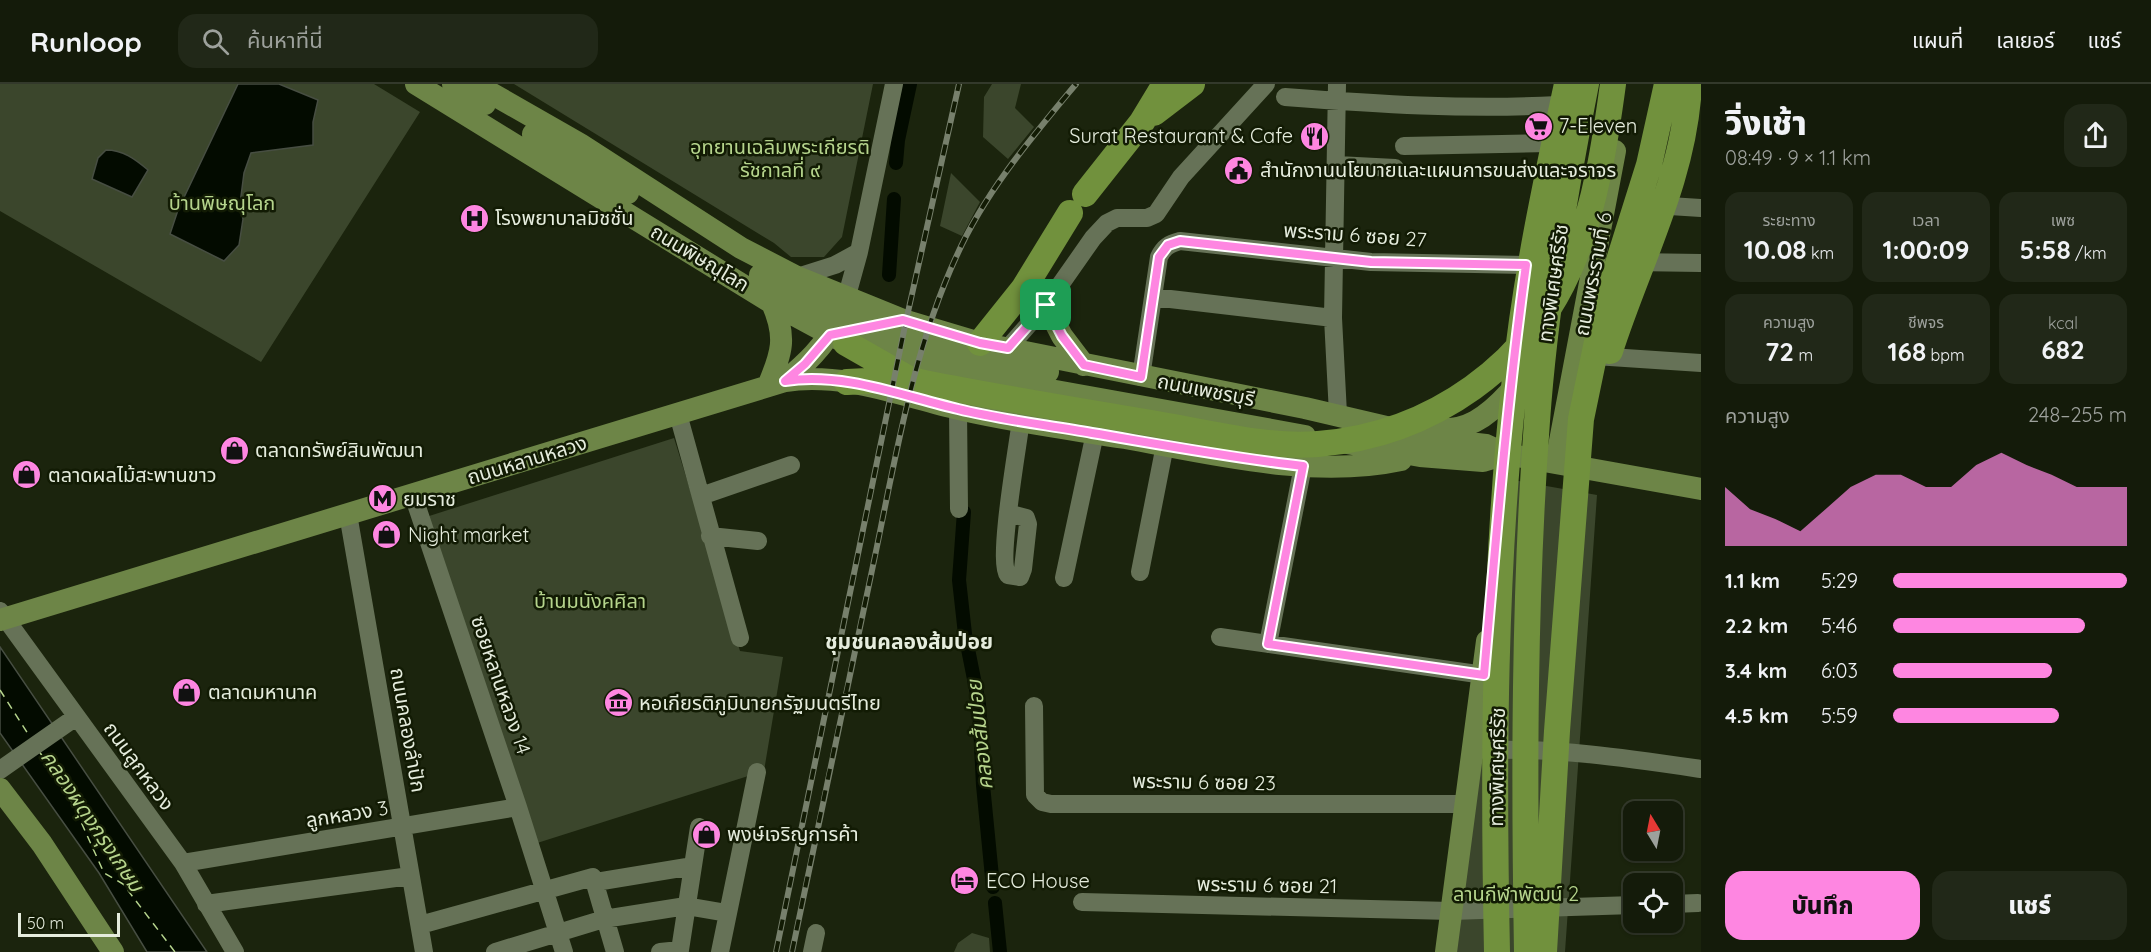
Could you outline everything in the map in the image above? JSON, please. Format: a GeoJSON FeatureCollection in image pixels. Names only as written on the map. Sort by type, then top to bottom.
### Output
{"type":"FeatureCollection","features":[{"type":"Feature","properties":{"kind":"highway"},"geometry":{"type":"LineString","coordinates":[[980,343],[1024,288],[1078,204],[1142,122],[1165,84]]}},
{"type":"Feature","properties":{"kind":"highway"},"geometry":{"type":"LineString","coordinates":[[1142,122],[1192,84]]}},
{"type":"Feature","properties":{"kind":"highway","name":"ทางพิเศษศรีรัช"},"geometry":{"type":"LineString","coordinates":[[1527,952],[1530,549],[1537,420],[1559,230],[1586,84]]}},
{"type":"Feature","properties":{"kind":"highway"},"geometry":{"type":"LineString","coordinates":[[838,339],[904,368],[1225,435],[1286,445],[1317,444],[1385,432],[1444,407],[1500,367],[1526,339],[1549,307],[1574,257],[1602,161],[1613,84]]}},
{"type":"Feature","properties":{"kind":"highway"},"geometry":{"type":"LineString","coordinates":[[1544,952],[1569,467],[1679,157],[1687,120],[1689,84]]}},
{"type":"Feature","properties":{"kind":"highway","name":"ทางพิเศษศรีรัช"},"geometry":{"type":"LineString","coordinates":[[1497,952],[1499,638],[1505,502],[1514,389],[1528,278],[1562,91]]}},
{"type":"Feature","properties":{"kind":"highway"},"geometry":{"type":"LineString","coordinates":[[1569,467],[1577,447],[1592,357],[1620,254],[1646,175],[1664,96]]}},
{"type":"Feature","properties":{"kind":"highway"},"geometry":{"type":"LineString","coordinates":[[847,382],[904,368]]}},
{"type":"Feature","properties":{"kind":"main road","name":"ถนนพิษณุโลก"},"geometry":{"type":"LineString","coordinates":[[416,84],[772,303],[838,339]]}},
{"type":"Feature","properties":{"kind":"main road"},"geometry":{"type":"LineString","coordinates":[[453,84],[475,91],[742,264],[806,300],[871,330],[945,353],[1252,410],[1442,440]]}},
{"type":"Feature","properties":{"kind":"main road","name":"ถนนพระรามที่ 6"},"geometry":{"type":"LineString","coordinates":[[1569,467],[1562,434],[1596,262],[1626,84]]}},
{"type":"Feature","properties":{"kind":"main road","name":"ถนนพิษณุโลก"},"geometry":{"type":"LineString","coordinates":[[475,91],[580,144],[741,248],[846,299],[904,321]]}},
{"type":"Feature","properties":{"kind":"main road"},"geometry":{"type":"LineString","coordinates":[[1446,952],[1484,675],[1506,454],[1509,393],[1526,265],[1549,143],[1562,91]]}},
{"type":"Feature","properties":{"kind":"main road","name":"ถนนหลานหลวง"},"geometry":{"type":"LineString","coordinates":[[2,616],[413,495],[776,384],[838,339],[846,299]]}},
{"type":"Feature","properties":{"kind":"main road"},"geometry":{"type":"LineString","coordinates":[[772,303],[782,332],[776,384]]}},
{"type":"Feature","properties":{"kind":"main road"},"geometry":{"type":"LineString","coordinates":[[1046,305],[1062,336],[1084,365]]}},
{"type":"Feature","properties":{"kind":"main road"},"geometry":{"type":"LineString","coordinates":[[838,339],[904,321]]}},
{"type":"Feature","properties":{"kind":"main road","name":"ถนนเพชรบุรี"},"geometry":{"type":"LineString","coordinates":[[904,321],[980,343],[1305,408],[1442,440],[1486,445],[1506,454],[1701,489]]}},
{"type":"Feature","properties":{"kind":"main road"},"geometry":{"type":"LineString","coordinates":[[974,375],[980,343]]}},
{"type":"Feature","properties":{"kind":"main road","name":"ถนนเพชรบุรี"},"geometry":{"type":"LineString","coordinates":[[904,368],[974,375],[1420,456],[1483,461],[1506,454]]}},
{"type":"Feature","properties":{"kind":"main road","name":"ถนนเพชรบุรี"},"geometry":{"type":"LineString","coordinates":[[776,384],[801,379],[847,382],[910,394],[958,409],[1303,466],[1383,463],[1420,456]]}},
{"type":"Feature","properties":{"kind":"main road"},"geometry":{"type":"LineString","coordinates":[[1305,408],[1443,430],[1471,424],[1488,416],[1509,393]]}},
{"type":"Feature","properties":{"kind":"main road"},"geometry":{"type":"LineString","coordinates":[[0,789],[42,844],[113,952]]}},
{"type":"Feature","properties":{"kind":"street"},"geometry":{"type":"LineString","coordinates":[[846,299],[859,252],[894,84]]}},
{"type":"Feature","properties":{"kind":"street"},"geometry":{"type":"LineString","coordinates":[[1008,348],[1046,305],[1093,238],[1107,223],[1117,218],[1146,218],[1156,214],[1181,177],[1266,84]]}},
{"type":"Feature","properties":{"kind":"street"},"geometry":{"type":"LineString","coordinates":[[1654,205],[1681,84]]}},
{"type":"Feature","properties":{"kind":"street"},"geometry":{"type":"LineString","coordinates":[[1285,97],[1337,93],[1562,91]]}},
{"type":"Feature","properties":{"kind":"street"},"geometry":{"type":"LineString","coordinates":[[1337,93],[1333,318],[1338,414]]}},
{"type":"Feature","properties":{"kind":"street"},"geometry":{"type":"LineString","coordinates":[[1404,146],[1549,143]]}},
{"type":"Feature","properties":{"kind":"street"},"geometry":{"type":"LineString","coordinates":[[1337,165],[1395,168]]}},
{"type":"Feature","properties":{"kind":"street"},"geometry":{"type":"LineString","coordinates":[[1607,199],[1701,208]]}},
{"type":"Feature","properties":{"kind":"street","name":"พระราม 6 ซอย 27"},"geometry":{"type":"LineString","coordinates":[[1153,297],[1159,257],[1168,245],[1180,241],[1371,262],[1526,265]]}},
{"type":"Feature","properties":{"kind":"street"},"geometry":{"type":"LineString","coordinates":[[797,277],[835,265],[859,252]]}},
{"type":"Feature","properties":{"kind":"street"},"geometry":{"type":"LineString","coordinates":[[1596,262],[1701,263]]}},
{"type":"Feature","properties":{"kind":"street"},"geometry":{"type":"LineString","coordinates":[[1141,377],[1153,297],[1333,318]]}},
{"type":"Feature","properties":{"kind":"street"},"geometry":{"type":"LineString","coordinates":[[1578,355],[1701,363]]}},
{"type":"Feature","properties":{"kind":"street"},"geometry":{"type":"LineString","coordinates":[[958,409],[959,509]]}},
{"type":"Feature","properties":{"kind":"street"},"geometry":{"type":"LineString","coordinates":[[678,414],[740,638]]}},
{"type":"Feature","properties":{"kind":"street"},"geometry":{"type":"LineString","coordinates":[[1008,513],[1021,420]]}},
{"type":"Feature","properties":{"kind":"street"},"geometry":{"type":"LineString","coordinates":[[1064,578],[1095,433]]}},
{"type":"Feature","properties":{"kind":"street"},"geometry":{"type":"LineString","coordinates":[[1140,572],[1165,445]]}},
{"type":"Feature","properties":{"kind":"street"},"geometry":{"type":"LineString","coordinates":[[701,496],[790,465]]}},
{"type":"Feature","properties":{"kind":"street"},"geometry":{"type":"LineString","coordinates":[[1268,644],[1303,466]]}},
{"type":"Feature","properties":{"kind":"street","name":"ซอยหลานหลวง 14"},"geometry":{"type":"LineString","coordinates":[[413,495],[518,807],[564,952]]}},
{"type":"Feature","properties":{"kind":"street","name":"ถนนคลองลำปัก"},"geometry":{"type":"LineString","coordinates":[[348,514],[424,952]]}},
{"type":"Feature","properties":{"kind":"street"},"geometry":{"type":"LineString","coordinates":[[710,536],[758,541]]}},
{"type":"Feature","properties":{"kind":"street","name":"ถนนลูกหลวง"},"geometry":{"type":"LineString","coordinates":[[2,616],[70,721],[183,863],[235,952]]}},
{"type":"Feature","properties":{"kind":"street"},"geometry":{"type":"LineString","coordinates":[[1220,638],[1484,675]]}},
{"type":"Feature","properties":{"kind":"street","name":"พระราม 6 ซอย 23"},"geometry":{"type":"LineString","coordinates":[[1034,706],[1035,795],[1042,802],[1051,804],[1466,804]]}},
{"type":"Feature","properties":{"kind":"street"},"geometry":{"type":"LineString","coordinates":[[7,764],[70,721]]}},
{"type":"Feature","properties":{"kind":"street"},"geometry":{"type":"LineString","coordinates":[[1473,750],[1539,748],[1594,753],[1701,769]]}},
{"type":"Feature","properties":{"kind":"street"},"geometry":{"type":"LineString","coordinates":[[720,952],[757,772]]}},
{"type":"Feature","properties":{"kind":"street","name":"ลูกหลวง 3"},"geometry":{"type":"LineString","coordinates":[[183,863],[518,807]]}},
{"type":"Feature","properties":{"kind":"street"},"geometry":{"type":"LineString","coordinates":[[660,952],[680,950],[699,827]]}},
{"type":"Feature","properties":{"kind":"street"},"geometry":{"type":"LineString","coordinates":[[596,882],[693,866]]}},
{"type":"Feature","properties":{"kind":"street"},"geometry":{"type":"LineString","coordinates":[[207,904],[410,876]]}},
{"type":"Feature","properties":{"kind":"street"},"geometry":{"type":"LineString","coordinates":[[420,925],[593,877],[615,952]]}},
{"type":"Feature","properties":{"kind":"street","name":"พระราม 6 ซอย 21"},"geometry":{"type":"LineString","coordinates":[[1082,902],[1451,911],[1623,905]]}},
{"type":"Feature","properties":{"kind":"street"},"geometry":{"type":"LineString","coordinates":[[1683,904],[1698,903]]}},
{"type":"Feature","properties":{"kind":"street"},"geometry":{"type":"LineString","coordinates":[[495,952],[604,919],[686,906],[727,913]]}},
{"type":"Feature","properties":{"kind":"street"},"geometry":{"type":"LineString","coordinates":[[812,952],[816,933]]}},
{"type":"Feature","properties":{"kind":"green space","name":"บ้านพิษณุโลก"},"geometry":{"type":"Polygon","coordinates":[[[0,84],[374,84],[420,112],[261,362],[0,211],[0,84]]]}},
{"type":"Feature","properties":{"kind":"green space","name":"อุทยานเฉลิมพระเกียรติ รัชกาลที่ ๙"},"geometry":{"type":"Polygon","coordinates":[[[514,84],[873,84],[842,237],[824,257],[791,257],[774,243],[514,84]]]}},
{"type":"Feature","properties":{"kind":"green space"},"geometry":{"type":"Polygon","coordinates":[[[992,84],[1021,84],[1015,108],[1034,127],[1008,159],[983,137],[984,97],[992,84]]]}},
{"type":"Feature","properties":{"kind":"green space"},"geometry":{"type":"Polygon","coordinates":[[[951,173],[980,202],[962,236],[940,226],[951,173]]]}},
{"type":"Feature","properties":{"kind":"green space","name":"บ้านมนังคศิลา"},"geometry":{"type":"Polygon","coordinates":[[[674,438],[740,651],[783,657],[764,771],[534,844],[426,517],[674,438]]]}},
{"type":"Feature","properties":{"kind":"green space","name":"ลานกีฬาพัฒน์ 2"},"geometry":{"type":"Polygon","coordinates":[[[1513,480],[1597,495],[1565,952],[1456,952],[1513,480]]]}},
{"type":"Feature","properties":{"kind":"green space"},"geometry":{"type":"Polygon","coordinates":[[[972,933],[989,938],[990,952],[954,952],[958,943],[972,933]]]}},
{"type":"Feature","properties":{"kind":"water"},"geometry":{"type":"Polygon","coordinates":[[[238,84],[279,84],[318,100],[313,122],[313,145],[251,153],[244,173],[240,204],[243,219],[239,245],[224,261],[170,234],[178,210],[238,84]]]}},
{"type":"Feature","properties":{"kind":"water"},"geometry":{"type":"Polygon","coordinates":[[[106,150],[128,156],[148,170],[132,197],[92,179],[98,158],[106,150]]]}},
{"type":"Feature","properties":{"kind":"water","name":"คลองผดุงกรุงเกษม"},"geometry":{"type":"Polygon","coordinates":[[[0,647],[207,952],[147,952],[99,873],[0,733],[0,647]]]}},
{"type":"Feature","properties":{"kind":"waterway"},"geometry":{"type":"LineString","coordinates":[[896,163],[898,140],[910,84]]}},
{"type":"Feature","properties":{"kind":"waterway"},"geometry":{"type":"LineString","coordinates":[[889,275],[894,199]]}},
{"type":"Feature","properties":{"kind":"waterway","name":"คลองส้มป่อย"},"geometry":{"type":"LineString","coordinates":[[964,512],[959,580],[965,634],[979,704],[983,785],[993,887]]}},
{"type":"Feature","properties":{"kind":"waterway","name":"คลองส้มป่อย"},"geometry":{"type":"LineString","coordinates":[[995,903],[1000,952]]}},
{"type":"Feature","properties":{"kind":"ferry route"},"geometry":{"type":"LineString","coordinates":[[0,690],[30,737]]}},
{"type":"Feature","properties":{"kind":"ferry route"},"geometry":{"type":"LineString","coordinates":[[39,751],[73,804],[104,873],[123,884],[175,952]]}},
{"type":"Feature","properties":{"kind":"railway"},"geometry":{"type":"LineString","coordinates":[[776,952],[906,321],[959,84]]}},
{"type":"Feature","properties":{"kind":"railway"},"geometry":{"type":"LineString","coordinates":[[792,952],[907,403],[929,328],[957,255],[981,209],[1010,166],[1076,84]]}},
{"type":"Feature","properties":{"kind":"place","name":"7-Eleven"},"geometry":{"type":"Point","coordinates":[1538,126]}},
{"type":"Feature","properties":{"kind":"place","name":"Surat Restaurant & Cafe"},"geometry":{"type":"Point","coordinates":[1314,136]}},
{"type":"Feature","properties":{"kind":"place","name":"สำนักงานนโยบายและแผนการขนส่งและจราจร"},"geometry":{"type":"Point","coordinates":[1239,170]}},
{"type":"Feature","properties":{"kind":"place","name":"โรงพยาบาลมิชชั่น"},"geometry":{"type":"Point","coordinates":[474,218]}},
{"type":"Feature","properties":{"kind":"place","name":"ตลาดทรัพย์สินพัฒนา"},"geometry":{"type":"Point","coordinates":[234,450]}},
{"type":"Feature","properties":{"kind":"place","name":"ตลาดผลไม้สะพานขาว"},"geometry":{"type":"Point","coordinates":[27,475]}},
{"type":"Feature","properties":{"kind":"place","name":"ยมราช"},"geometry":{"type":"Point","coordinates":[382,499]}},
{"type":"Feature","properties":{"kind":"place","name":"Night market"},"geometry":{"type":"Point","coordinates":[387,535]}},
{"type":"Feature","properties":{"kind":"place","name":"ตลาดมหานาค"},"geometry":{"type":"Point","coordinates":[187,692]}},
{"type":"Feature","properties":{"kind":"place","name":"หอเกียรติภูมินายกรัฐมนตรีไทย"},"geometry":{"type":"Point","coordinates":[618,703]}},
{"type":"Feature","properties":{"kind":"place","name":"พงษ์เจริญการค้า"},"geometry":{"type":"Point","coordinates":[706,834]}},
{"type":"Feature","properties":{"kind":"place","name":"ECO House"},"geometry":{"type":"Point","coordinates":[965,881]}},
{"type":"Feature","properties":{"kind":"district","name":"ชุมชนคลองส้มป่อย"},"geometry":{"type":"Point","coordinates":[909,642]}},
{"type":"Feature","properties":{"kind":"route"},"geometry":{"type":"LineString","coordinates":[[1180,241],[1371,262],[1526,265],[1509,393],[1506,454],[1484,675],[1268,644],[1303,466],[1241,459],[958,409],[910,394],[847,382],[801,379],[785,381],[805,364],[830,335],[903,320],[980,343],[1008,348],[1046,305],[1062,336],[1084,365],[1141,377],[1159,257],[1168,245],[1180,241]]}}]}
